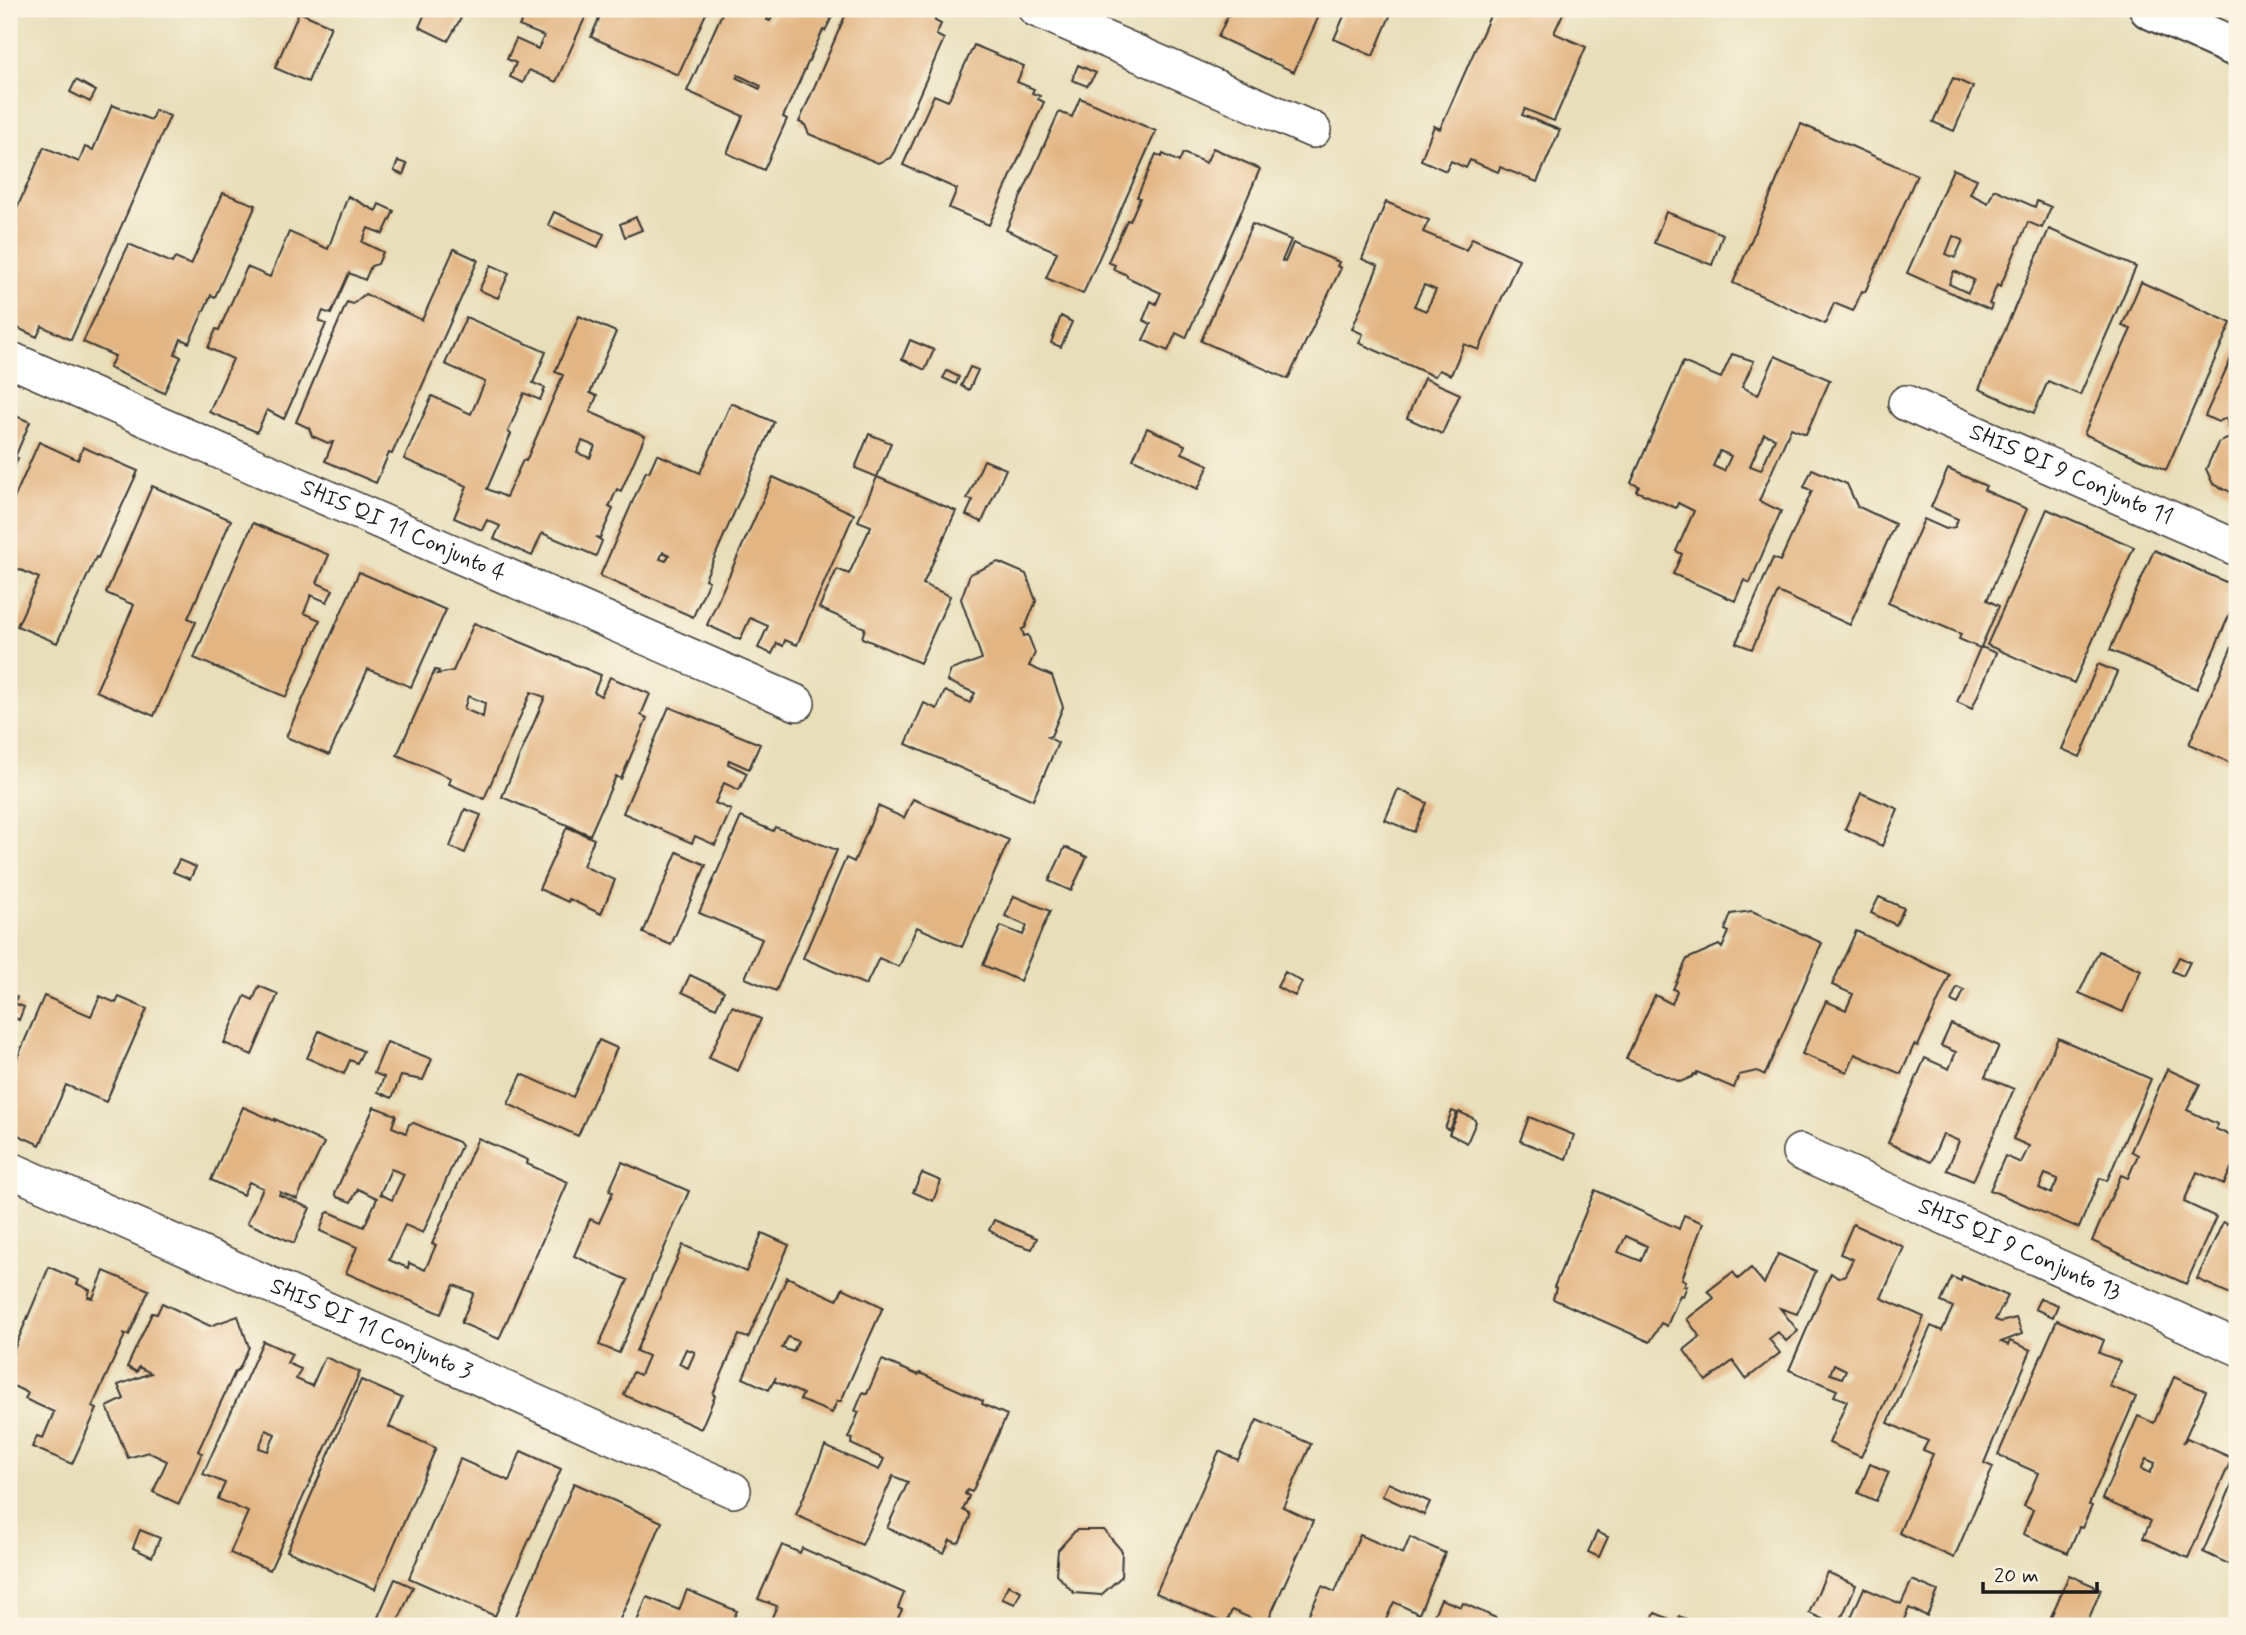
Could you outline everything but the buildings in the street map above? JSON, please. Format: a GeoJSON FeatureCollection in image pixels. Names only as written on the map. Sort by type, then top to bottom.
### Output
{"type":"FeatureCollection","features":[{"type":"Feature","properties":{"kind":"street"},"geometry":{"type":"LineString","coordinates":[[1036,9],[1314,130]]}},
{"type":"Feature","properties":{"kind":"street"},"geometry":{"type":"LineString","coordinates":[[2149,9],[2237,48]]}},
{"type":"Feature","properties":{"kind":"street","name":"SHIS QI 11 Conjunto 4"},"geometry":{"type":"LineString","coordinates":[[9,359],[797,703]]}},
{"type":"Feature","properties":{"kind":"street","name":"SHIS QI 9 Conjunto 11"},"geometry":{"type":"LineString","coordinates":[[1906,403],[2237,548]]}},
{"type":"Feature","properties":{"kind":"street","name":"SHIS QI 9 Conjunto 13"},"geometry":{"type":"LineString","coordinates":[[1800,1152],[2237,1347]]}},
{"type":"Feature","properties":{"kind":"street","name":"SHIS QI 11 Conjunto 3"},"geometry":{"type":"LineString","coordinates":[[9,1170],[733,1490]]}}]}
